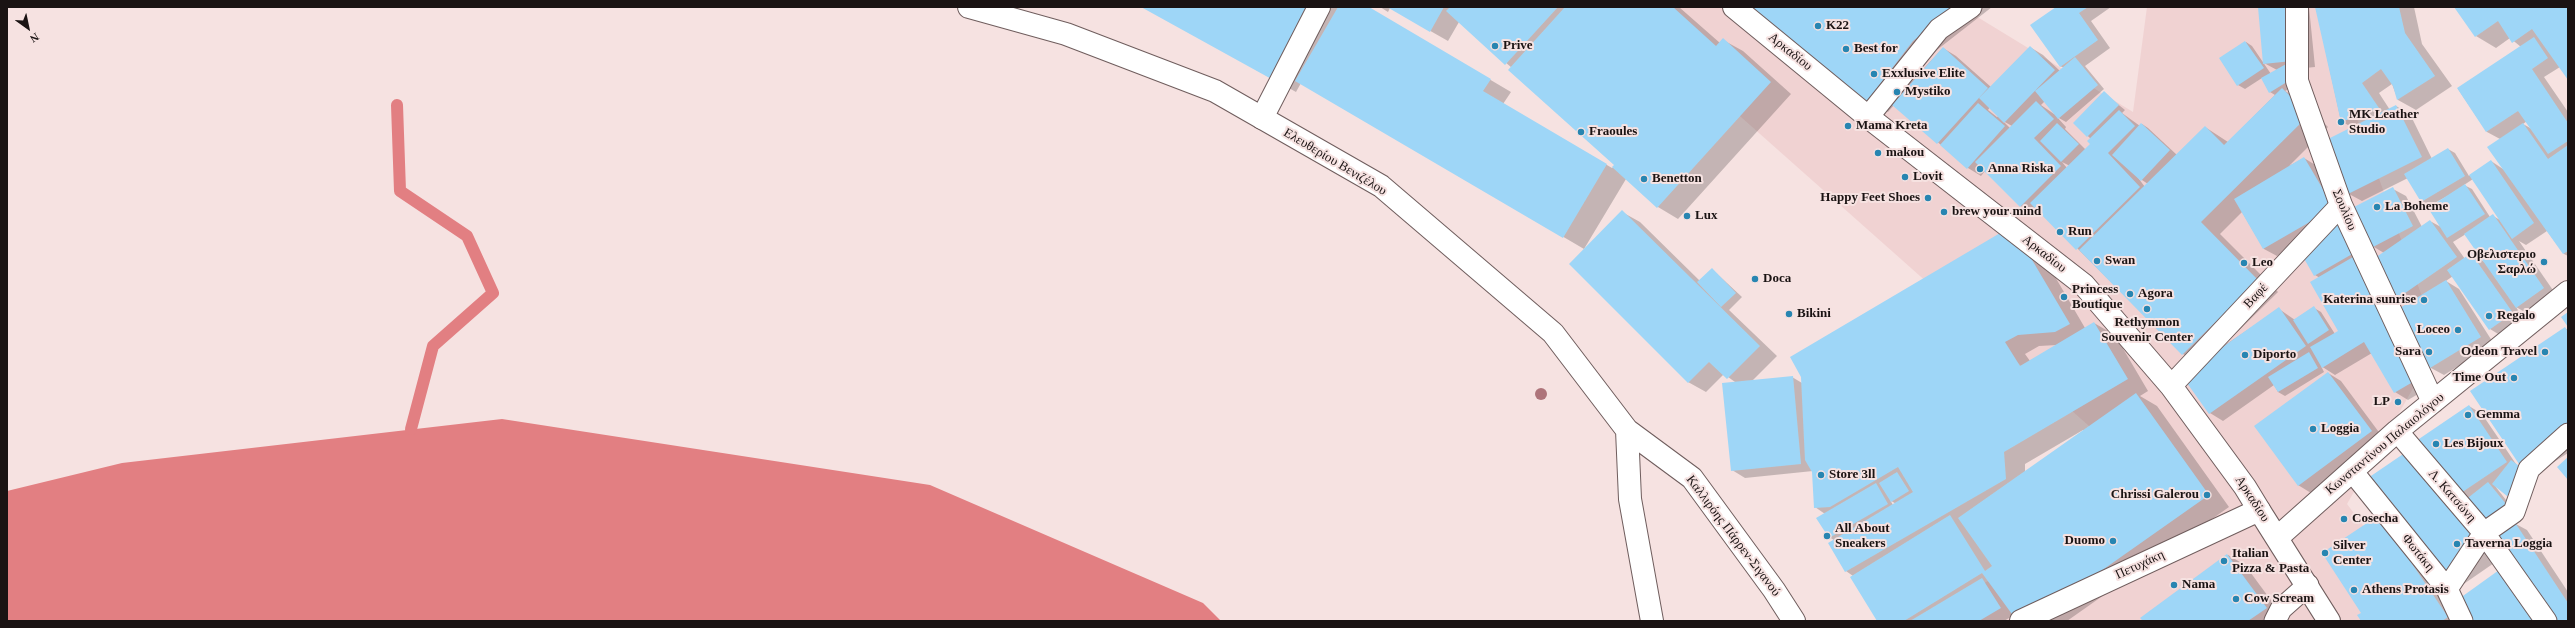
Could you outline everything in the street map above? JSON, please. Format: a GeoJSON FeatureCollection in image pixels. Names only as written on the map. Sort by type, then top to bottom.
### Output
{"type":"FeatureCollection","features":[{"type":"Feature","properties":{"kind":"street","name":"Ελευθερίου Βενιζέλου"},"geometry":{"type":"LineString","coordinates":[[969,7],[1074,37],[1215,91],[1381,186],[1553,333],[1627,430]]}},
{"type":"Feature","properties":{"kind":"street"},"geometry":{"type":"LineString","coordinates":[[1262,118],[1319,7]]}},
{"type":"Feature","properties":{"kind":"street","name":"Σουλίου"},"geometry":{"type":"LineString","coordinates":[[2297,7],[2297,81],[2341,205],[2433,402]]}},
{"type":"Feature","properties":{"kind":"street","name":"Αρκαδίου"},"geometry":{"type":"LineString","coordinates":[[1737,8],[1868,117],[2084,285],[2171,386],[2245,487],[2278,537],[2329,621]]}},
{"type":"Feature","properties":{"kind":"street","name":"Κωνσταντίνου Παλαιολόγου"},"geometry":{"type":"LineString","coordinates":[[2278,537],[2397,431],[2568,292]]}},
{"type":"Feature","properties":{"kind":"street"},"geometry":{"type":"LineString","coordinates":[[1627,430],[1630,499],[1652,621]]}},
{"type":"Feature","properties":{"kind":"street","name":"Καλλιρόης Πάρρεν-Σιγανού"},"geometry":{"type":"LineString","coordinates":[[1627,430],[1692,478],[1794,621]]}},
{"type":"Feature","properties":{"kind":"street","name":"Πετυχάκη"},"geometry":{"type":"LineString","coordinates":[[2021,621],[2259,510]]}},
{"type":"Feature","properties":{"kind":"lane"},"geometry":{"type":"LineString","coordinates":[[1868,117],[1939,29],[1971,7]]}},
{"type":"Feature","properties":{"kind":"lane","name":"Βαφέ"},"geometry":{"type":"LineString","coordinates":[[2171,386],[2341,205]]}},
{"type":"Feature","properties":{"kind":"lane","name":"Λ. Κατσώνη"},"geometry":{"type":"LineString","coordinates":[[2397,431],[2484,533],[2546,621]]}},
{"type":"Feature","properties":{"kind":"lane"},"geometry":{"type":"LineString","coordinates":[[2446,589],[2484,533],[2514,512],[2530,469],[2568,434]]}},
{"type":"Feature","properties":{"kind":"lane","name":"Φωτάκη"},"geometry":{"type":"LineString","coordinates":[[2352,470],[2446,589],[2462,621]]}},
{"type":"Feature","properties":{"kind":"lane"},"geometry":{"type":"LineString","coordinates":[[2275,621],[2281,609],[2308,585]]}},
{"type":"Feature","properties":{"kind":"shaded area"},"geometry":{"type":"Polygon","coordinates":[[[1617,7],[1961,7],[2133,112],[2147,7],[2337,7],[2335,58],[2439,343],[2347,504],[2435,621],[1912,621],[2161,490],[1617,7]]]}},
{"type":"Feature","properties":{"kind":"shaded area"},"geometry":{"type":"Polygon","coordinates":[[[502,419],[930,485],[1203,603],[1221,621],[7,621],[7,491],[122,463],[502,419]]]}},
{"type":"Feature","properties":{"kind":"building"},"geometry":{"type":"Polygon","coordinates":[[[1141,7],[1317,7],[1275,81],[1141,7]]]}},
{"type":"Feature","properties":{"kind":"building"},"geometry":{"type":"Polygon","coordinates":[[[1338,7],[1369,7],[1491,79],[1483,91],[1607,164],[1563,238],[1295,81],[1338,7]]]}},
{"type":"Feature","properties":{"kind":"building"},"geometry":{"type":"Polygon","coordinates":[[[1387,7],[1444,7],[1430,32],[1387,7]]]}},
{"type":"Feature","properties":{"kind":"building"},"geometry":{"type":"Polygon","coordinates":[[[1450,7],[1558,7],[1505,65],[1446,11],[1450,7]]]}},
{"type":"Feature","properties":{"kind":"building"},"geometry":{"type":"Polygon","coordinates":[[[1565,7],[1673,7],[1716,46],[1723,38],[1771,82],[1657,208],[1612,167],[1614,165],[1508,70],[1565,7]]]}},
{"type":"Feature","properties":{"kind":"building"},"geometry":{"type":"Polygon","coordinates":[[[1748,7],[1956,7],[1913,41],[1867,101],[1748,7]]]}},
{"type":"Feature","properties":{"kind":"building"},"geometry":{"type":"Polygon","coordinates":[[[2056,7],[2088,7],[2079,13],[2098,40],[2060,67],[2030,25],[2056,7]]]}},
{"type":"Feature","properties":{"kind":"building"},"geometry":{"type":"Polygon","coordinates":[[[2258,7],[2297,7],[2302,60],[2263,64],[2258,7]]]}},
{"type":"Feature","properties":{"kind":"building"},"geometry":{"type":"Polygon","coordinates":[[[2315,7],[2399,7],[2405,33],[2435,76],[2397,100],[2393,86],[2381,69],[2362,83],[2379,108],[2341,122],[2315,7]]]}},
{"type":"Feature","properties":{"kind":"building"},"geometry":{"type":"Polygon","coordinates":[[[2454,7],[2568,7],[2568,80],[2532,29],[2512,43],[2498,21],[2475,37],[2454,7]]]}},
{"type":"Feature","properties":{"kind":"building"},"geometry":{"type":"Polygon","coordinates":[[[2534,37],[2548,58],[2532,69],[2568,123],[2568,141],[2548,154],[2518,111],[2486,132],[2457,88],[2534,37]]]}},
{"type":"Feature","properties":{"kind":"building"},"geometry":{"type":"Polygon","coordinates":[[[2245,41],[2264,68],[2237,86],[2219,58],[2245,41]]]}},
{"type":"Feature","properties":{"kind":"building"},"geometry":{"type":"Polygon","coordinates":[[[2030,46],[2055,70],[2004,123],[1979,98],[2030,46]]]}},
{"type":"Feature","properties":{"kind":"building"},"geometry":{"type":"Polygon","coordinates":[[[1943,47],[1988,88],[1937,144],[1892,105],[1943,47]]]}},
{"type":"Feature","properties":{"kind":"building"},"geometry":{"type":"Polygon","coordinates":[[[2075,57],[2098,85],[2058,119],[2035,91],[2075,57]]]}},
{"type":"Feature","properties":{"kind":"building"},"geometry":{"type":"Polygon","coordinates":[[[2288,63],[2295,77],[2269,93],[2261,78],[2288,63]]]}},
{"type":"Feature","properties":{"kind":"building"},"geometry":{"type":"Polygon","coordinates":[[[2282,88],[2309,115],[2201,222],[2258,280],[2182,355],[2079,250],[2205,126],[2224,145],[2282,88]]]}},
{"type":"Feature","properties":{"kind":"building"},"geometry":{"type":"Polygon","coordinates":[[[2104,91],[2119,105],[2087,137],[2073,123],[2104,91]]]}},
{"type":"Feature","properties":{"kind":"building"},"geometry":{"type":"Polygon","coordinates":[[[2036,101],[2054,119],[2034,138],[2061,166],[2020,207],[1975,162],[2036,101]]]}},
{"type":"Feature","properties":{"kind":"building"},"geometry":{"type":"Polygon","coordinates":[[[1978,103],[2005,126],[1967,169],[1940,145],[1978,103]]]}},
{"type":"Feature","properties":{"kind":"building"},"geometry":{"type":"Polygon","coordinates":[[[2396,105],[2422,157],[2348,194],[2322,142],[2396,105]]]}},
{"type":"Feature","properties":{"kind":"building"},"geometry":{"type":"Polygon","coordinates":[[[2119,110],[2135,126],[2108,153],[2140,187],[2076,250],[2030,203],[2090,144],[2087,141],[2119,110]]]}},
{"type":"Feature","properties":{"kind":"building"},"geometry":{"type":"Polygon","coordinates":[[[2057,123],[2079,144],[2061,162],[2040,141],[2057,123]]]}},
{"type":"Feature","properties":{"kind":"building"},"geometry":{"type":"Polygon","coordinates":[[[2141,123],[2170,150],[2141,181],[2112,155],[2141,123]]]}},
{"type":"Feature","properties":{"kind":"building"},"geometry":{"type":"Polygon","coordinates":[[[2523,123],[2548,159],[2568,145],[2568,251],[2563,254],[2487,147],[2523,123]]]}},
{"type":"Feature","properties":{"kind":"building"},"geometry":{"type":"Polygon","coordinates":[[[2448,148],[2465,176],[2421,202],[2404,174],[2448,148]]]}},
{"type":"Feature","properties":{"kind":"building"},"geometry":{"type":"Polygon","coordinates":[[[2304,157],[2334,208],[2263,249],[2234,199],[2304,157]]]}},
{"type":"Feature","properties":{"kind":"building"},"geometry":{"type":"Polygon","coordinates":[[[2491,160],[2534,223],[2512,239],[2469,175],[2491,160]]]}},
{"type":"Feature","properties":{"kind":"building"},"geometry":{"type":"Polygon","coordinates":[[[2465,184],[2485,214],[2447,238],[2428,208],[2465,184]]]}},
{"type":"Feature","properties":{"kind":"building"},"geometry":{"type":"Polygon","coordinates":[[[2393,187],[2413,226],[2373,247],[2352,208],[2393,187]]]}},
{"type":"Feature","properties":{"kind":"building"},"geometry":{"type":"Polygon","coordinates":[[[1622,210],[1760,346],[1727,379],[1709,362],[1688,383],[1569,264],[1622,210]]]}},
{"type":"Feature","properties":{"kind":"building"},"geometry":{"type":"Polygon","coordinates":[[[2493,214],[2544,288],[2516,308],[2464,234],[2493,214]]]}},
{"type":"Feature","properties":{"kind":"building"},"geometry":{"type":"Polygon","coordinates":[[[2334,218],[2354,253],[2314,276],[2294,241],[2334,218]]]}},
{"type":"Feature","properties":{"kind":"building"},"geometry":{"type":"Polygon","coordinates":[[[2430,220],[2457,257],[2398,298],[2372,260],[2430,220]]]}},
{"type":"Feature","properties":{"kind":"building"},"geometry":{"type":"Polygon","coordinates":[[[2012,226],[2070,324],[2055,332],[2018,335],[2005,342],[2020,366],[2094,322],[2128,379],[2004,452],[2006,479],[1845,572],[1828,543],[1913,492],[1898,467],[1830,507],[1814,508],[1812,472],[1805,460],[1801,377],[1790,357],[2012,226]]]}},
{"type":"Feature","properties":{"kind":"building"},"geometry":{"type":"Polygon","coordinates":[[[2471,253],[2513,313],[2489,330],[2447,270],[2471,253]]]}},
{"type":"Feature","properties":{"kind":"building"},"geometry":{"type":"Polygon","coordinates":[[[2353,257],[2423,376],[2394,393],[2364,342],[2322,368],[2310,347],[2338,331],[2310,282],[2353,257]]]}},
{"type":"Feature","properties":{"kind":"building"},"geometry":{"type":"Polygon","coordinates":[[[1712,268],[1736,293],[1721,307],[1697,282],[1712,268]]]}},
{"type":"Feature","properties":{"kind":"building"},"geometry":{"type":"Polygon","coordinates":[[[2446,280],[2481,337],[2430,368],[2395,311],[2446,280]]]}},
{"type":"Feature","properties":{"kind":"building"},"geometry":{"type":"Polygon","coordinates":[[[2314,306],[2329,330],[2308,344],[2293,320],[2314,306]]]}},
{"type":"Feature","properties":{"kind":"building"},"geometry":{"type":"Polygon","coordinates":[[[2279,307],[2306,346],[2209,414],[2182,376],[2279,307]]]}},
{"type":"Feature","properties":{"kind":"building"},"geometry":{"type":"Polygon","coordinates":[[[2568,312],[2568,327],[2561,317],[2568,312]]]}},
{"type":"Feature","properties":{"kind":"building"},"geometry":{"type":"Polygon","coordinates":[[[2565,327],[2568,332],[2568,431],[2519,464],[2470,391],[2565,327]]]}},
{"type":"Feature","properties":{"kind":"building"},"geometry":{"type":"Polygon","coordinates":[[[2309,352],[2318,368],[2278,392],[2268,377],[2309,352]]]}},
{"type":"Feature","properties":{"kind":"building","name":"Loggia"},"geometry":{"type":"Polygon","coordinates":[[[2328,372],[2372,431],[2298,486],[2254,426],[2328,372]]]}},
{"type":"Feature","properties":{"kind":"building"},"geometry":{"type":"Polygon","coordinates":[[[1793,376],[1801,464],[1731,471],[1722,383],[1793,376]]]}},
{"type":"Feature","properties":{"kind":"building"},"geometry":{"type":"Polygon","coordinates":[[[2136,393],[2209,495],[2030,621],[2017,621],[1982,573],[1904,621],[1877,621],[1850,577],[1950,515],[1985,571],[1992,566],[1958,518],[2136,393]]]}},
{"type":"Feature","properties":{"kind":"building"},"geometry":{"type":"Polygon","coordinates":[[[2469,405],[2507,462],[2455,497],[2416,441],[2469,405]]]}},
{"type":"Feature","properties":{"kind":"building"},"geometry":{"type":"Polygon","coordinates":[[[2412,448],[2485,553],[2441,583],[2368,478],[2412,448]]]}},
{"type":"Feature","properties":{"kind":"building"},"geometry":{"type":"Polygon","coordinates":[[[2568,457],[2568,480],[2557,467],[2568,457]]]}},
{"type":"Feature","properties":{"kind":"building"},"geometry":{"type":"Polygon","coordinates":[[[2511,460],[2526,471],[2507,496],[2492,484],[2511,460]]]}},
{"type":"Feature","properties":{"kind":"building"},"geometry":{"type":"Polygon","coordinates":[[[1897,472],[1909,491],[1891,502],[1879,483],[1897,472]]]}},
{"type":"Feature","properties":{"kind":"building"},"geometry":{"type":"Polygon","coordinates":[[[2488,482],[2511,510],[2486,529],[2464,501],[2488,482]]]}},
{"type":"Feature","properties":{"kind":"building"},"geometry":{"type":"Polygon","coordinates":[[[1876,483],[1888,504],[1829,538],[1816,518],[1876,483]]]}},
{"type":"Feature","properties":{"kind":"building"},"geometry":{"type":"Polygon","coordinates":[[[2379,515],[2448,617],[2442,621],[2361,621],[2357,615],[2361,613],[2322,553],[2379,515]]]}},
{"type":"Feature","properties":{"kind":"building"},"geometry":{"type":"Polygon","coordinates":[[[2514,521],[2568,603],[2568,621],[2553,621],[2495,534],[2514,521]]]}},
{"type":"Feature","properties":{"kind":"building"},"geometry":{"type":"Polygon","coordinates":[[[2227,554],[2267,608],[2248,621],[2143,621],[2140,618],[2227,554]]]}},
{"type":"Feature","properties":{"kind":"building"},"geometry":{"type":"Polygon","coordinates":[[[2506,565],[2547,621],[2460,621],[2449,606],[2506,565]]]}},
{"type":"Feature","properties":{"kind":"building"},"geometry":{"type":"Polygon","coordinates":[[[1982,578],[2001,608],[1979,621],[1910,621],[1982,578]]]}},
{"type":"Feature","properties":{"kind":"waterway"},"geometry":{"type":"LineString","coordinates":[[397,105],[400,191],[467,236],[493,293],[433,346],[411,429]]}},
{"type":"Feature","properties":{"kind":"place","name":"K22"},"geometry":{"type":"Point","coordinates":[1818,26]}},
{"type":"Feature","properties":{"kind":"place","name":"Prive"},"geometry":{"type":"Point","coordinates":[1495,46]}},
{"type":"Feature","properties":{"kind":"place","name":"Best for"},"geometry":{"type":"Point","coordinates":[1846,49]}},
{"type":"Feature","properties":{"kind":"place","name":"Exxlusive Elite"},"geometry":{"type":"Point","coordinates":[1874,74]}},
{"type":"Feature","properties":{"kind":"place","name":"Mystiko"},"geometry":{"type":"Point","coordinates":[1897,92]}},
{"type":"Feature","properties":{"kind":"place","name":"MK Leather Studio"},"geometry":{"type":"Point","coordinates":[2341,122]}},
{"type":"Feature","properties":{"kind":"place","name":"Mama Kreta"},"geometry":{"type":"Point","coordinates":[1848,126]}},
{"type":"Feature","properties":{"kind":"place","name":"Fraoules"},"geometry":{"type":"Point","coordinates":[1581,132]}},
{"type":"Feature","properties":{"kind":"place","name":"makou"},"geometry":{"type":"Point","coordinates":[1878,153]}},
{"type":"Feature","properties":{"kind":"place","name":"Anna Riska"},"geometry":{"type":"Point","coordinates":[1980,169]}},
{"type":"Feature","properties":{"kind":"place","name":"Lovit"},"geometry":{"type":"Point","coordinates":[1905,177]}},
{"type":"Feature","properties":{"kind":"place","name":"Benetton"},"geometry":{"type":"Point","coordinates":[1644,179]}},
{"type":"Feature","properties":{"kind":"place","name":"Happy Feet Shoes"},"geometry":{"type":"Point","coordinates":[1928,198]}},
{"type":"Feature","properties":{"kind":"place","name":"La Boheme"},"geometry":{"type":"Point","coordinates":[2377,207]}},
{"type":"Feature","properties":{"kind":"place","name":"brew your mind"},"geometry":{"type":"Point","coordinates":[1944,212]}},
{"type":"Feature","properties":{"kind":"place","name":"Lux"},"geometry":{"type":"Point","coordinates":[1687,216]}},
{"type":"Feature","properties":{"kind":"place","name":"Run"},"geometry":{"type":"Point","coordinates":[2060,232]}},
{"type":"Feature","properties":{"kind":"place","name":"Swan"},"geometry":{"type":"Point","coordinates":[2097,261]}},
{"type":"Feature","properties":{"kind":"place","name":"Οβελιστεριο Σαρλώ"},"geometry":{"type":"Point","coordinates":[2544,262]}},
{"type":"Feature","properties":{"kind":"place","name":"Leo"},"geometry":{"type":"Point","coordinates":[2244,263]}},
{"type":"Feature","properties":{"kind":"place","name":"Doca"},"geometry":{"type":"Point","coordinates":[1755,279]}},
{"type":"Feature","properties":{"kind":"place","name":"Agora"},"geometry":{"type":"Point","coordinates":[2130,294]}},
{"type":"Feature","properties":{"kind":"place","name":"Princess Boutique"},"geometry":{"type":"Point","coordinates":[2064,297]}},
{"type":"Feature","properties":{"kind":"place","name":"Katerina sunrise"},"geometry":{"type":"Point","coordinates":[2424,300]}},
{"type":"Feature","properties":{"kind":"place","name":"Rethymnon Souvenir Center"},"geometry":{"type":"Point","coordinates":[2147,309]}},
{"type":"Feature","properties":{"kind":"place","name":"Bikini"},"geometry":{"type":"Point","coordinates":[1789,314]}},
{"type":"Feature","properties":{"kind":"place","name":"Regalo"},"geometry":{"type":"Point","coordinates":[2489,316]}},
{"type":"Feature","properties":{"kind":"place","name":"Loceo"},"geometry":{"type":"Point","coordinates":[2458,330]}},
{"type":"Feature","properties":{"kind":"place","name":"Sara"},"geometry":{"type":"Point","coordinates":[2429,352]}},
{"type":"Feature","properties":{"kind":"place","name":"Odeon Travel"},"geometry":{"type":"Point","coordinates":[2545,352]}},
{"type":"Feature","properties":{"kind":"place","name":"Diporto"},"geometry":{"type":"Point","coordinates":[2245,355]}},
{"type":"Feature","properties":{"kind":"place","name":"Time Out"},"geometry":{"type":"Point","coordinates":[2514,378]}},
{"type":"Feature","properties":{"kind":"place","name":"LP"},"geometry":{"type":"Point","coordinates":[2398,402]}},
{"type":"Feature","properties":{"kind":"place","name":"Gemma"},"geometry":{"type":"Point","coordinates":[2468,415]}},
{"type":"Feature","properties":{"kind":"place","name":"Loggia"},"geometry":{"type":"Point","coordinates":[2313,429]}},
{"type":"Feature","properties":{"kind":"place","name":"Les Bijoux"},"geometry":{"type":"Point","coordinates":[2436,444]}},
{"type":"Feature","properties":{"kind":"place","name":"Store 3ll"},"geometry":{"type":"Point","coordinates":[1821,475]}},
{"type":"Feature","properties":{"kind":"place","name":"Chrissi Galerou"},"geometry":{"type":"Point","coordinates":[2207,495]}},
{"type":"Feature","properties":{"kind":"place","name":"Cosecha"},"geometry":{"type":"Point","coordinates":[2344,519]}},
{"type":"Feature","properties":{"kind":"place","name":"All About Sneakers"},"geometry":{"type":"Point","coordinates":[1827,536]}},
{"type":"Feature","properties":{"kind":"place","name":"Duomo"},"geometry":{"type":"Point","coordinates":[2113,541]}},
{"type":"Feature","properties":{"kind":"place","name":"Taverna Loggia"},"geometry":{"type":"Point","coordinates":[2457,544]}},
{"type":"Feature","properties":{"kind":"place","name":"Silver Center"},"geometry":{"type":"Point","coordinates":[2325,553]}},
{"type":"Feature","properties":{"kind":"place","name":"Italian Pizza & Pasta"},"geometry":{"type":"Point","coordinates":[2224,561]}},
{"type":"Feature","properties":{"kind":"place","name":"Nama"},"geometry":{"type":"Point","coordinates":[2174,585]}},
{"type":"Feature","properties":{"kind":"place","name":"Athens Protasis"},"geometry":{"type":"Point","coordinates":[2354,590]}},
{"type":"Feature","properties":{"kind":"place","name":"Cow Scream"},"geometry":{"type":"Point","coordinates":[2236,599]}}]}
